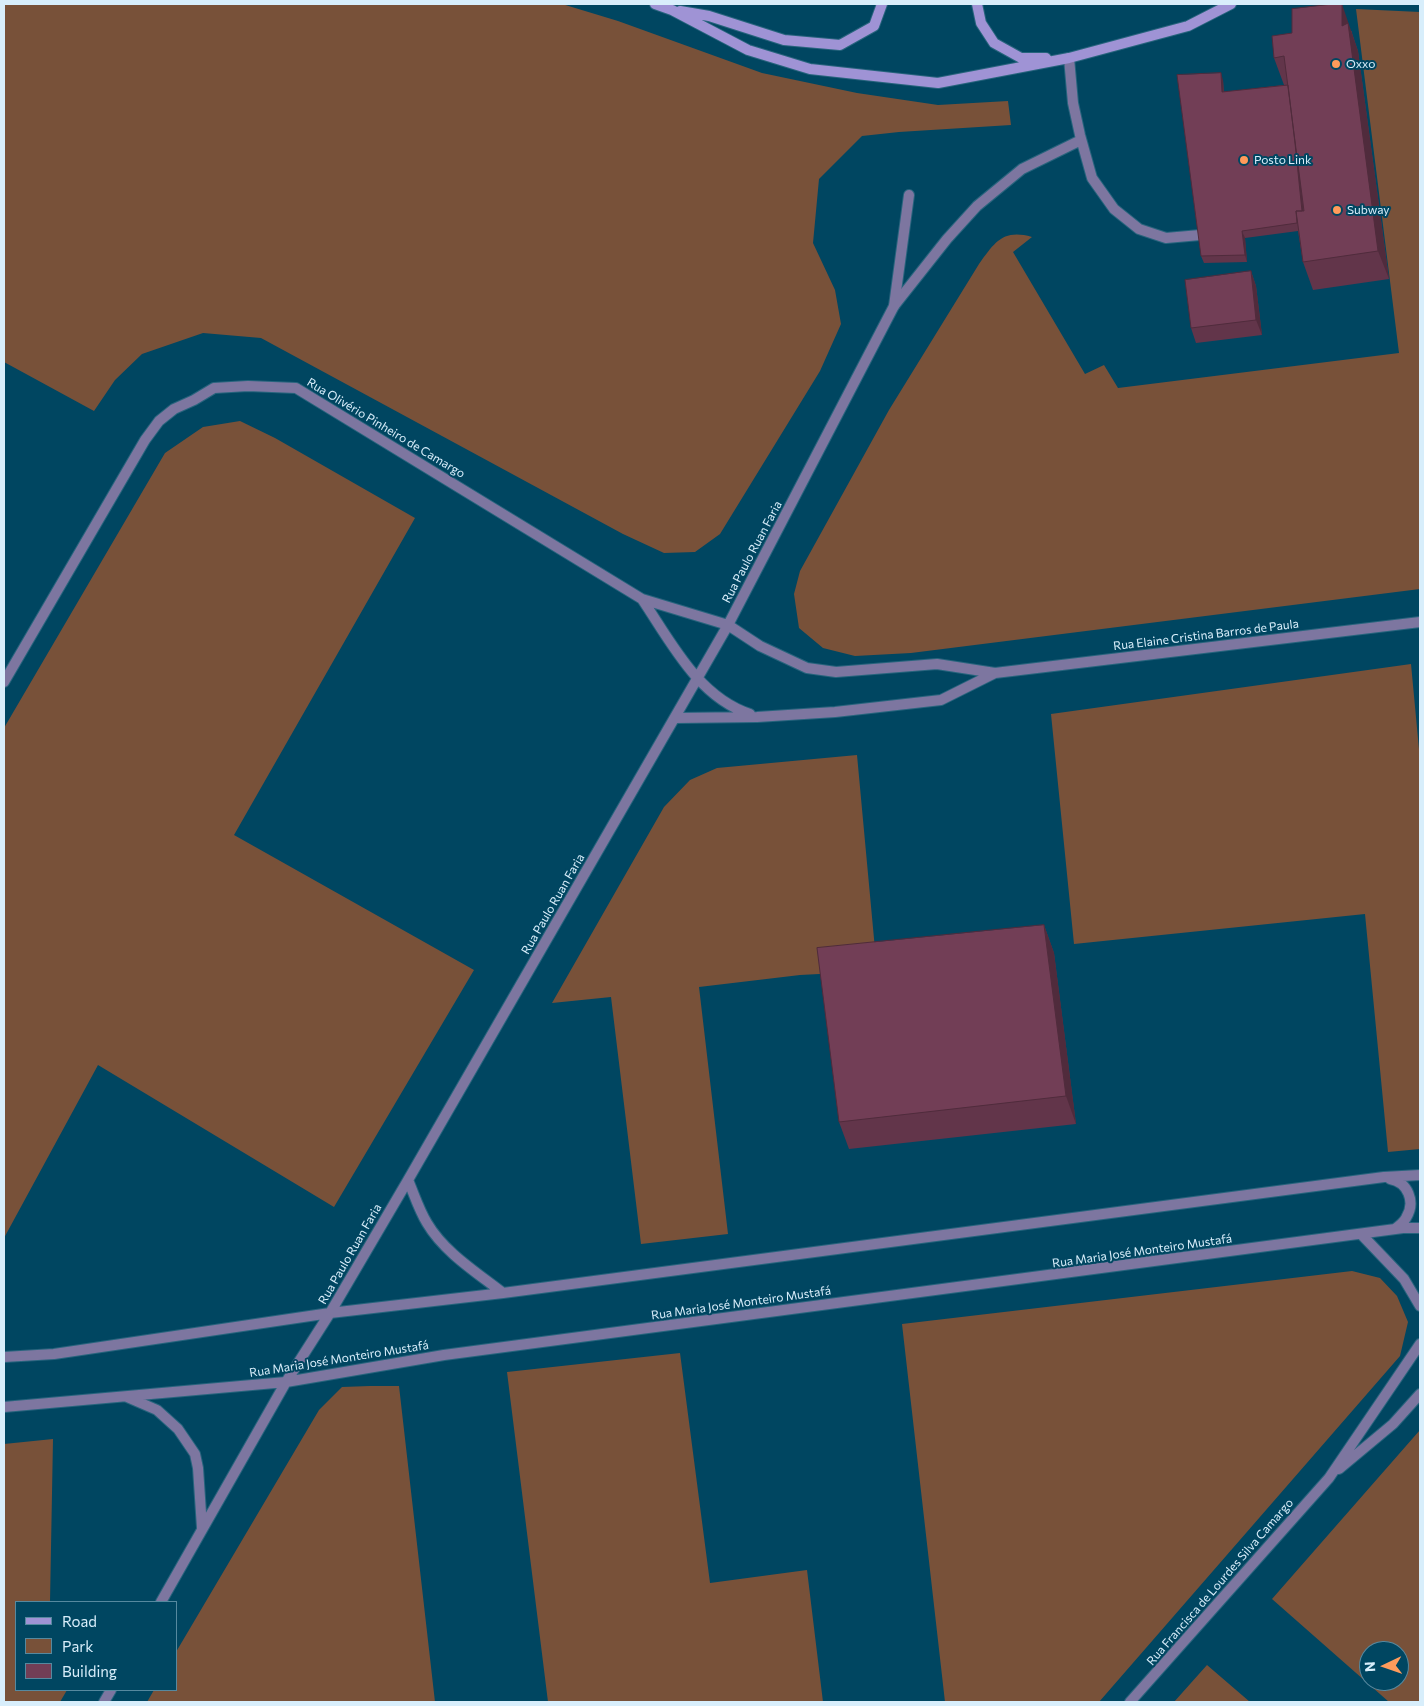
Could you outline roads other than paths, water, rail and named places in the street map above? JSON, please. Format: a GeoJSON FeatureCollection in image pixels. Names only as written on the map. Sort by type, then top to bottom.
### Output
{"type":"FeatureCollection","features":[{"type":"Feature","properties":{"kind":"main road"},"geometry":{"type":"LineString","coordinates":[[655,4],[672,10],[748,50],[810,69],[938,83],[1069,58],[1188,26],[1231,4]]}},
{"type":"Feature","properties":{"kind":"main road"},"geometry":{"type":"LineString","coordinates":[[672,10],[709,16],[784,40],[840,45],[874,26],[882,4]]}},
{"type":"Feature","properties":{"kind":"main road"},"geometry":{"type":"LineString","coordinates":[[978,4],[981,23],[994,43],[1021,58],[1069,58]]}},
{"type":"Feature","properties":{"kind":"street"},"geometry":{"type":"LineString","coordinates":[[1069,58],[1073,103],[1092,178],[1114,209],[1139,229],[1166,238],[1200,235]]}},
{"type":"Feature","properties":{"kind":"street"},"geometry":{"type":"LineString","coordinates":[[894,306],[947,239],[977,206],[1022,169],[1081,140]]}},
{"type":"Feature","properties":{"kind":"street","name":"Rua Paulo Ruan Faria"},"geometry":{"type":"LineString","coordinates":[[162,1601],[286,1382],[330,1313],[408,1180],[728,625],[894,306],[909,195]]}},
{"type":"Feature","properties":{"kind":"street","name":"Rua Olivério Pinheiro de Camargo"},"geometry":{"type":"LineString","coordinates":[[4,682],[145,440],[159,422],[174,409],[214,388],[248,386],[296,388],[642,599],[728,625]]}},
{"type":"Feature","properties":{"kind":"street","name":"Rua Olivério Pinheiro de Camargo"},"geometry":{"type":"LineString","coordinates":[[642,599],[697,680]]}},
{"type":"Feature","properties":{"kind":"street","name":"Rua Elaine Cristina Barros de Paula"},"geometry":{"type":"LineString","coordinates":[[728,625],[760,646],[807,668],[836,672],[938,664],[995,673],[1420,622]]}},
{"type":"Feature","properties":{"kind":"street","name":"Rua Elaine Cristina Barros de Paula"},"geometry":{"type":"LineString","coordinates":[[675,718],[757,717],[836,712],[941,700],[995,673]]}},
{"type":"Feature","properties":{"kind":"street","name":"Rua Elaine Cristina Barros de Paula"},"geometry":{"type":"LineString","coordinates":[[697,680],[723,701],[742,712],[757,717]]}},
{"type":"Feature","properties":{"kind":"street"},"geometry":{"type":"LineString","coordinates":[[4,1357],[54,1354],[330,1313],[377,1309],[1384,1178],[1420,1175]]}},
{"type":"Feature","properties":{"kind":"street"},"geometry":{"type":"LineString","coordinates":[[1384,1178],[1398,1180],[1406,1187],[1410,1198],[1411,1208],[1406,1220],[1394,1230]]}},
{"type":"Feature","properties":{"kind":"street"},"geometry":{"type":"LineString","coordinates":[[408,1180],[426,1222],[436,1236],[462,1262],[503,1293]]}},
{"type":"Feature","properties":{"kind":"street","name":"Rua Maria José Monteiro Mustafá"},"geometry":{"type":"LineString","coordinates":[[4,1407],[286,1382],[454,1354],[1361,1234],[1420,1228]]}},
{"type":"Feature","properties":{"kind":"street"},"geometry":{"type":"LineString","coordinates":[[1361,1234],[1404,1280],[1420,1306]]}},
{"type":"Feature","properties":{"kind":"street","name":"Rua Francisca de Lourdes Silva Camargo"},"geometry":{"type":"LineString","coordinates":[[1130,1702],[1329,1478],[1420,1344]]}},
{"type":"Feature","properties":{"kind":"street","name":"Rua Francisca de Lourdes Silva Camargo"},"geometry":{"type":"LineString","coordinates":[[1329,1478],[1393,1424],[1420,1394]]}},
{"type":"Feature","properties":{"kind":"street","name":"Rua Maria José Monteiro Mustafá"},"geometry":{"type":"LineString","coordinates":[[124,1396],[157,1410],[178,1429],[195,1454],[198,1468],[202,1528]]}},
{"type":"Feature","properties":{"kind":"street"},"geometry":{"type":"LineString","coordinates":[[104,1702],[111,1691]]}},
{"type":"Feature","properties":{"kind":"place","name":"Oxxo"},"geometry":{"type":"Point","coordinates":[1336,64]}},
{"type":"Feature","properties":{"kind":"place","name":"Posto Link"},"geometry":{"type":"Point","coordinates":[1244,160]}},
{"type":"Feature","properties":{"kind":"place","name":"Subway"},"geometry":{"type":"Point","coordinates":[1337,210]}}]}
